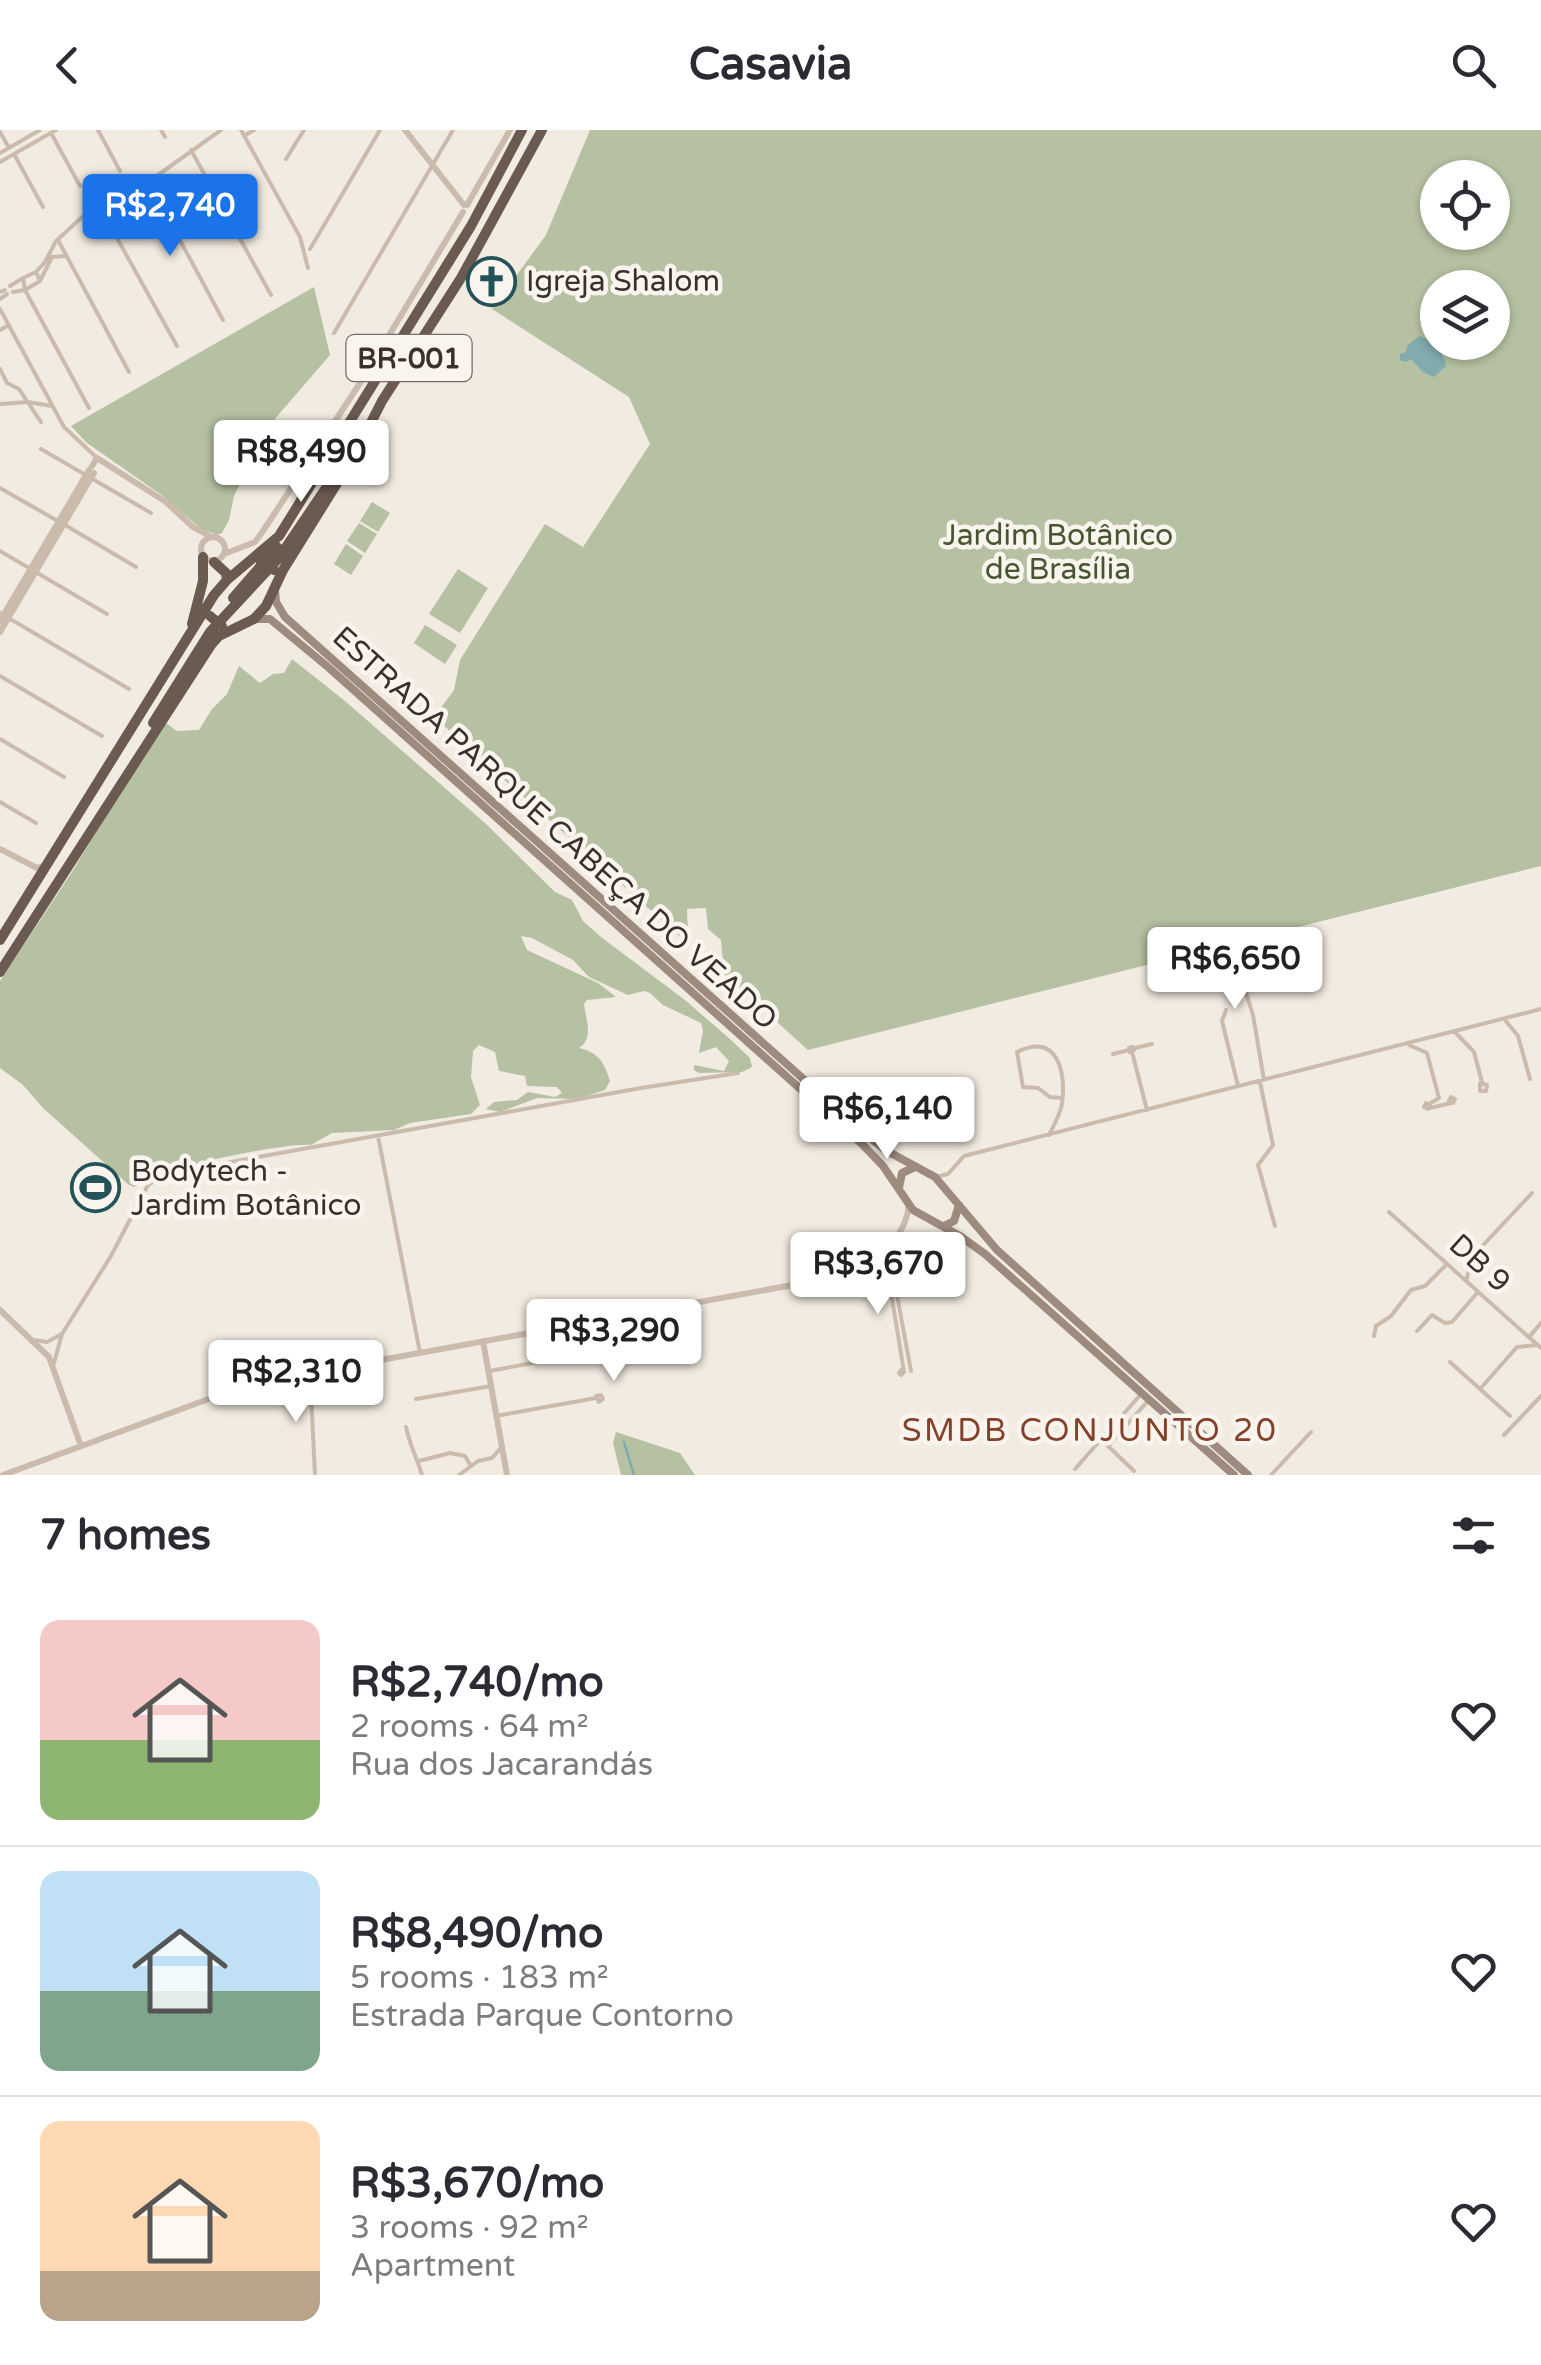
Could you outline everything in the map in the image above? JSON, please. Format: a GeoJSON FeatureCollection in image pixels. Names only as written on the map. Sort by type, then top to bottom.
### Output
{"type":"FeatureCollection","features":[{"type":"Feature","properties":{"kind":"highway","name":"BR-001"},"geometry":{"type":"LineString","coordinates":[[0,972],[211,645],[226,580],[254,561],[279,536],[471,226],[466,208],[522,130]]}},
{"type":"Feature","properties":{"kind":"highway","name":"BR-001"},"geometry":{"type":"LineString","coordinates":[[0,940],[185,644],[218,620],[254,619],[266,606],[522,171],[542,130]]}},
{"type":"Feature","properties":{"kind":"highway"},"geometry":{"type":"LineString","coordinates":[[522,171],[536,179]]}},
{"type":"Feature","properties":{"kind":"highway"},"geometry":{"type":"LineString","coordinates":[[218,620],[270,570],[340,464],[359,443]]}},
{"type":"Feature","properties":{"kind":"highway"},"geometry":{"type":"LineString","coordinates":[[118,754],[199,636],[260,569],[294,523],[323,475],[335,446]]}},
{"type":"Feature","properties":{"kind":"highway"},"geometry":{"type":"LineString","coordinates":[[213,555],[237,571]]}},
{"type":"Feature","properties":{"kind":"highway"},"geometry":{"type":"LineString","coordinates":[[213,555],[226,573],[226,580]]}},
{"type":"Feature","properties":{"kind":"highway"},"geometry":{"type":"LineString","coordinates":[[185,644],[213,555]]}},
{"type":"Feature","properties":{"kind":"highway"},"geometry":{"type":"LineString","coordinates":[[254,561],[274,570],[275,586]]}},
{"type":"Feature","properties":{"kind":"highway","name":"BR-001"},"geometry":{"type":"LineString","coordinates":[[136,758],[174,688],[218,620]]}},
{"type":"Feature","properties":{"kind":"main road","name":"ESTRADA PARQUE CABEÇA DO VEADO"},"geometry":{"type":"LineString","coordinates":[[275,586],[276,602],[285,618],[861,1143],[923,1218]]}},
{"type":"Feature","properties":{"kind":"main road","name":"ESTRADA PARQUE CABEÇA DO VEADO"},"geometry":{"type":"LineString","coordinates":[[254,619],[270,618],[278,624],[875,1142],[935,1176]]}},
{"type":"Feature","properties":{"kind":"main road"},"geometry":{"type":"LineString","coordinates":[[899,1188],[902,1173],[915,1168]]}},
{"type":"Feature","properties":{"kind":"main road"},"geometry":{"type":"LineString","coordinates":[[935,1176],[997,1250],[1248,1475]]}},
{"type":"Feature","properties":{"kind":"main road"},"geometry":{"type":"LineString","coordinates":[[944,1226],[954,1221],[958,1205]]}},
{"type":"Feature","properties":{"kind":"main road"},"geometry":{"type":"LineString","coordinates":[[923,1218],[944,1226],[985,1254],[1234,1475]]}},
{"type":"Feature","properties":{"kind":"street"},"geometry":{"type":"LineString","coordinates":[[0,152],[40,130]]}},
{"type":"Feature","properties":{"kind":"street"},"geometry":{"type":"LineString","coordinates":[[98,130],[120,170]]}},
{"type":"Feature","properties":{"kind":"street"},"geometry":{"type":"LineString","coordinates":[[161,130],[165,137]]}},
{"type":"Feature","properties":{"kind":"street"},"geometry":{"type":"LineString","coordinates":[[6,292],[36,272],[58,240],[98,204],[148,181],[221,130]]}},
{"type":"Feature","properties":{"kind":"street"},"geometry":{"type":"LineString","coordinates":[[254,130],[242,133],[300,237],[308,268]]}},
{"type":"Feature","properties":{"kind":"street"},"geometry":{"type":"LineString","coordinates":[[286,159],[304,130]]}},
{"type":"Feature","properties":{"kind":"street"},"geometry":{"type":"LineString","coordinates":[[310,248],[380,130]]}},
{"type":"Feature","properties":{"kind":"street"},"geometry":{"type":"LineString","coordinates":[[405,130],[466,208]]}},
{"type":"Feature","properties":{"kind":"street"},"geometry":{"type":"LineString","coordinates":[[334,333],[454,130]]}},
{"type":"Feature","properties":{"kind":"street"},"geometry":{"type":"LineString","coordinates":[[213,555],[254,542],[264,532],[364,377],[510,130]]}},
{"type":"Feature","properties":{"kind":"street"},"geometry":{"type":"LineString","coordinates":[[0,162],[54,131],[80,186]]}},
{"type":"Feature","properties":{"kind":"street"},"geometry":{"type":"LineString","coordinates":[[0,132],[9,148]]}},
{"type":"Feature","properties":{"kind":"street"},"geometry":{"type":"LineString","coordinates":[[27,137],[31,144]]}},
{"type":"Feature","properties":{"kind":"street"},"geometry":{"type":"LineString","coordinates":[[191,150],[271,295]]}},
{"type":"Feature","properties":{"kind":"street"},"geometry":{"type":"LineString","coordinates":[[14,153],[43,207]]}},
{"type":"Feature","properties":{"kind":"street"},"geometry":{"type":"LineString","coordinates":[[148,181],[223,320]]}},
{"type":"Feature","properties":{"kind":"street"},"geometry":{"type":"LineString","coordinates":[[98,204],[176,346]]}},
{"type":"Feature","properties":{"kind":"street"},"geometry":{"type":"LineString","coordinates":[[58,240],[129,372]]}},
{"type":"Feature","properties":{"kind":"street"},"geometry":{"type":"LineString","coordinates":[[6,292],[25,290],[40,281],[58,240]]}},
{"type":"Feature","properties":{"kind":"street"},"geometry":{"type":"LineString","coordinates":[[52,257],[66,257]]}},
{"type":"Feature","properties":{"kind":"street"},"geometry":{"type":"LineString","coordinates":[[36,272],[40,281]]}},
{"type":"Feature","properties":{"kind":"street"},"geometry":{"type":"LineString","coordinates":[[23,278],[25,290],[88,408]]}},
{"type":"Feature","properties":{"kind":"street"},"geometry":{"type":"LineString","coordinates":[[0,309],[52,406],[93,469]]}},
{"type":"Feature","properties":{"kind":"street"},"geometry":{"type":"LineString","coordinates":[[0,330],[9,325]]}},
{"type":"Feature","properties":{"kind":"street"},"geometry":{"type":"LineString","coordinates":[[0,369],[40,422]]}},
{"type":"Feature","properties":{"kind":"street"},"geometry":{"type":"LineString","coordinates":[[0,404],[28,402],[52,406]]}},
{"type":"Feature","properties":{"kind":"street"},"geometry":{"type":"LineString","coordinates":[[41,449],[93,469],[151,513]]}},
{"type":"Feature","properties":{"kind":"street"},"geometry":{"type":"LineString","coordinates":[[93,469],[111,468],[166,502],[193,527],[213,555]]}},
{"type":"Feature","properties":{"kind":"street"},"geometry":{"type":"LineString","coordinates":[[0,632],[3,617],[93,469]]}},
{"type":"Feature","properties":{"kind":"street"},"geometry":{"type":"LineString","coordinates":[[0,488],[136,567]]}},
{"type":"Feature","properties":{"kind":"street"},"geometry":{"type":"LineString","coordinates":[[193,527],[241,547]]}},
{"type":"Feature","properties":{"kind":"street"},"geometry":{"type":"LineString","coordinates":[[211,537],[213,555]]}},
{"type":"Feature","properties":{"kind":"street"},"geometry":{"type":"LineString","coordinates":[[213,555],[223,542]]}},
{"type":"Feature","properties":{"kind":"street"},"geometry":{"type":"LineString","coordinates":[[0,551],[107,614]]}},
{"type":"Feature","properties":{"kind":"street"},"geometry":{"type":"LineString","coordinates":[[3,617],[129,690]]}},
{"type":"Feature","properties":{"kind":"street"},"geometry":{"type":"LineString","coordinates":[[0,676],[102,736]]}},
{"type":"Feature","properties":{"kind":"street"},"geometry":{"type":"LineString","coordinates":[[0,739],[64,777]]}},
{"type":"Feature","properties":{"kind":"street"},"geometry":{"type":"LineString","coordinates":[[0,802],[36,823]]}},
{"type":"Feature","properties":{"kind":"street"},"geometry":{"type":"LineString","coordinates":[[0,849],[41,870]]}},
{"type":"Feature","properties":{"kind":"street"},"geometry":{"type":"LineString","coordinates":[[1237,964],[1251,1006],[1274,1144],[1258,1163],[1275,1226]]}},
{"type":"Feature","properties":{"kind":"street"},"geometry":{"type":"LineString","coordinates":[[935,1176],[952,1170],[964,1156],[1541,1009]]}},
{"type":"Feature","properties":{"kind":"street"},"geometry":{"type":"LineString","coordinates":[[1226,1010],[1222,1021],[1238,1086]]}},
{"type":"Feature","properties":{"kind":"street"},"geometry":{"type":"LineString","coordinates":[[1504,1019],[1518,1036],[1530,1079]]}},
{"type":"Feature","properties":{"kind":"street"},"geometry":{"type":"LineString","coordinates":[[1454,1031],[1474,1052],[1482,1082]]}},
{"type":"Feature","properties":{"kind":"street"},"geometry":{"type":"LineString","coordinates":[[1429,1038],[1428,1054],[1439,1098]]}},
{"type":"Feature","properties":{"kind":"street"},"geometry":{"type":"LineString","coordinates":[[1113,1054],[1152,1044]]}},
{"type":"Feature","properties":{"kind":"street"},"geometry":{"type":"LineString","coordinates":[[1405,1044],[1428,1054]]}},
{"type":"Feature","properties":{"kind":"street"},"geometry":{"type":"LineString","coordinates":[[1049,1135],[1062,1098],[1061,1068],[1054,1053],[1037,1047],[1017,1052],[1023,1087],[1038,1088],[1062,1098]]}},
{"type":"Feature","properties":{"kind":"street"},"geometry":{"type":"LineString","coordinates":[[1132,1050],[1148,1110]]}},
{"type":"Feature","properties":{"kind":"street"},"geometry":{"type":"LineString","coordinates":[[54,1366],[62,1334],[111,1256],[148,1185],[156,1178],[738,1073]]}},
{"type":"Feature","properties":{"kind":"street"},"geometry":{"type":"LineString","coordinates":[[1439,1098],[1451,1100],[1429,1106],[1439,1098]]}},
{"type":"Feature","properties":{"kind":"street"},"geometry":{"type":"LineString","coordinates":[[378,1136],[420,1353]]}},
{"type":"Feature","properties":{"kind":"street"},"geometry":{"type":"LineString","coordinates":[[950,1191],[952,1170]]}},
{"type":"Feature","properties":{"kind":"street"},"geometry":{"type":"LineString","coordinates":[[1466,1281],[1473,1256],[1532,1192]]}},
{"type":"Feature","properties":{"kind":"street"},"geometry":{"type":"LineString","coordinates":[[905,1224],[909,1214],[907,1203]]}},
{"type":"Feature","properties":{"kind":"street","name":"DB 9"},"geometry":{"type":"LineString","coordinates":[[1389,1212],[1540,1346]]}},
{"type":"Feature","properties":{"kind":"street"},"geometry":{"type":"LineString","coordinates":[[3,1475],[249,1384],[830,1279],[878,1260],[905,1224],[912,1218],[923,1218]]}},
{"type":"Feature","properties":{"kind":"street"},"geometry":{"type":"LineString","coordinates":[[891,1242],[911,1371]]}},
{"type":"Feature","properties":{"kind":"street"},"geometry":{"type":"LineString","coordinates":[[878,1260],[890,1280],[901,1372]]}},
{"type":"Feature","properties":{"kind":"street"},"geometry":{"type":"LineString","coordinates":[[1374,1336],[1374,1328],[1391,1316],[1411,1290],[1426,1286],[1447,1264]]}},
{"type":"Feature","properties":{"kind":"street"},"geometry":{"type":"LineString","coordinates":[[1417,1331],[1432,1315],[1445,1323],[1452,1322],[1478,1292]]}},
{"type":"Feature","properties":{"kind":"street"},"geometry":{"type":"LineString","coordinates":[[0,1310],[54,1366],[81,1446]]}},
{"type":"Feature","properties":{"kind":"street"},"geometry":{"type":"LineString","coordinates":[[1528,1337],[1541,1323]]}},
{"type":"Feature","properties":{"kind":"street"},"geometry":{"type":"LineString","coordinates":[[33,1340],[47,1342],[62,1334]]}},
{"type":"Feature","properties":{"kind":"street"},"geometry":{"type":"LineString","coordinates":[[483,1341],[507,1475]]}},
{"type":"Feature","properties":{"kind":"street"},"geometry":{"type":"LineString","coordinates":[[1480,1389],[1517,1348],[1540,1346]]}},
{"type":"Feature","properties":{"kind":"street"},"geometry":{"type":"LineString","coordinates":[[489,1371],[583,1354]]}},
{"type":"Feature","properties":{"kind":"street"},"geometry":{"type":"LineString","coordinates":[[1450,1362],[1510,1416]]}},
{"type":"Feature","properties":{"kind":"street"},"geometry":{"type":"LineString","coordinates":[[310,1373],[315,1475]]}},
{"type":"Feature","properties":{"kind":"street"},"geometry":{"type":"LineString","coordinates":[[416,1400],[491,1386]]}},
{"type":"Feature","properties":{"kind":"street"},"geometry":{"type":"LineString","coordinates":[[1074,1470],[1145,1396]]}},
{"type":"Feature","properties":{"kind":"street"},"geometry":{"type":"LineString","coordinates":[[1134,1472],[1108,1446],[1145,1396]]}},
{"type":"Feature","properties":{"kind":"street"},"geometry":{"type":"LineString","coordinates":[[1504,1435],[1541,1396]]}},
{"type":"Feature","properties":{"kind":"street"},"geometry":{"type":"LineString","coordinates":[[496,1416],[596,1398]]}},
{"type":"Feature","properties":{"kind":"street"},"geometry":{"type":"LineString","coordinates":[[406,1427],[411,1453],[422,1475]]}},
{"type":"Feature","properties":{"kind":"street"},"geometry":{"type":"LineString","coordinates":[[1270,1475],[1311,1432]]}},
{"type":"Feature","properties":{"kind":"street"},"geometry":{"type":"LineString","coordinates":[[459,1475],[492,1458],[502,1447]]}},
{"type":"Feature","properties":{"kind":"street"},"geometry":{"type":"LineString","coordinates":[[418,1461],[456,1453],[465,1456],[471,1466]]}},
{"type":"Feature","properties":{"kind":"street"},"geometry":{"type":"LineString","coordinates":[[492,1458],[505,1465]]}},
{"type":"Feature","properties":{"kind":"green space","name":"Jardim Botânico de Brasília"},"geometry":{"type":"Polygon","coordinates":[[[590,130],[1541,130],[1541,866],[808,1050],[724,974],[721,940],[708,929],[706,908],[687,909],[688,934],[684,940],[434,717],[454,690],[460,660],[545,524],[583,547],[650,444],[629,397],[492,309],[546,235],[590,130]]]}},
{"type":"Feature","properties":{"kind":"green space"},"geometry":{"type":"Polygon","coordinates":[[[314,287],[330,355],[267,428],[234,496],[222,533],[201,529],[163,496],[87,443],[71,426],[314,287]]]}},
{"type":"Feature","properties":{"kind":"green space"},"geometry":{"type":"Polygon","coordinates":[[[372,502],[390,513],[378,532],[360,521],[372,502]]]}},
{"type":"Feature","properties":{"kind":"green space"},"geometry":{"type":"Polygon","coordinates":[[[359,523],[377,534],[365,553],[347,541],[359,523]]]}},
{"type":"Feature","properties":{"kind":"green space"},"geometry":{"type":"Polygon","coordinates":[[[346,544],[363,556],[351,575],[334,564],[346,544]]]}},
{"type":"Feature","properties":{"kind":"green space"},"geometry":{"type":"Polygon","coordinates":[[[458,569],[488,588],[460,633],[429,614],[458,569]]]}},
{"type":"Feature","properties":{"kind":"green space"},"geometry":{"type":"Polygon","coordinates":[[[425,625],[457,645],[445,664],[414,643],[425,625]]]}},
{"type":"Feature","properties":{"kind":"green space"},"geometry":{"type":"Polygon","coordinates":[[[292,659],[485,823],[555,892],[572,900],[583,921],[601,937],[731,1040],[750,1058],[752,1067],[742,1072],[699,1073],[694,1065],[724,1071],[729,1061],[716,1047],[699,1053],[701,1023],[663,1005],[650,993],[628,995],[589,977],[573,960],[521,936],[527,950],[598,983],[616,997],[587,1000],[584,1004],[588,1034],[579,1048],[603,1064],[610,1081],[605,1090],[577,1099],[537,1098],[500,1112],[486,1109],[494,1102],[517,1100],[528,1092],[555,1097],[562,1093],[557,1087],[527,1086],[525,1076],[499,1071],[495,1052],[479,1045],[473,1051],[471,1077],[480,1105],[471,1114],[410,1123],[394,1130],[332,1133],[311,1145],[269,1149],[165,1170],[134,1187],[129,1185],[0,1068],[0,981],[72,872],[163,721],[177,731],[199,730],[227,694],[239,666],[260,683],[273,674],[284,673],[292,659]]]}},
{"type":"Feature","properties":{"kind":"green space"},"geometry":{"type":"Polygon","coordinates":[[[616,1432],[680,1453],[695,1475],[621,1475],[613,1443],[616,1432]]]}},
{"type":"Feature","properties":{"kind":"water"},"geometry":{"type":"Polygon","coordinates":[[[1420,336],[1420,360],[1445,360],[1446,366],[1434,377],[1423,372],[1411,359],[1400,360],[1407,346],[1420,336]]]}},
{"type":"Feature","properties":{"kind":"waterway"},"geometry":{"type":"LineString","coordinates":[[624,1442],[634,1475]]}},
{"type":"Feature","properties":{"kind":"place","name":"Igreja Shalom"},"geometry":{"type":"Point","coordinates":[491,281]}},
{"type":"Feature","properties":{"kind":"place","name":"Bodytech - Jardim Botânico"},"geometry":{"type":"Point","coordinates":[96,1188]}},
{"type":"Feature","properties":{"kind":"district","name":"SMDB CONJUNTO 20"},"geometry":{"type":"Point","coordinates":[1090,1430]}}]}
